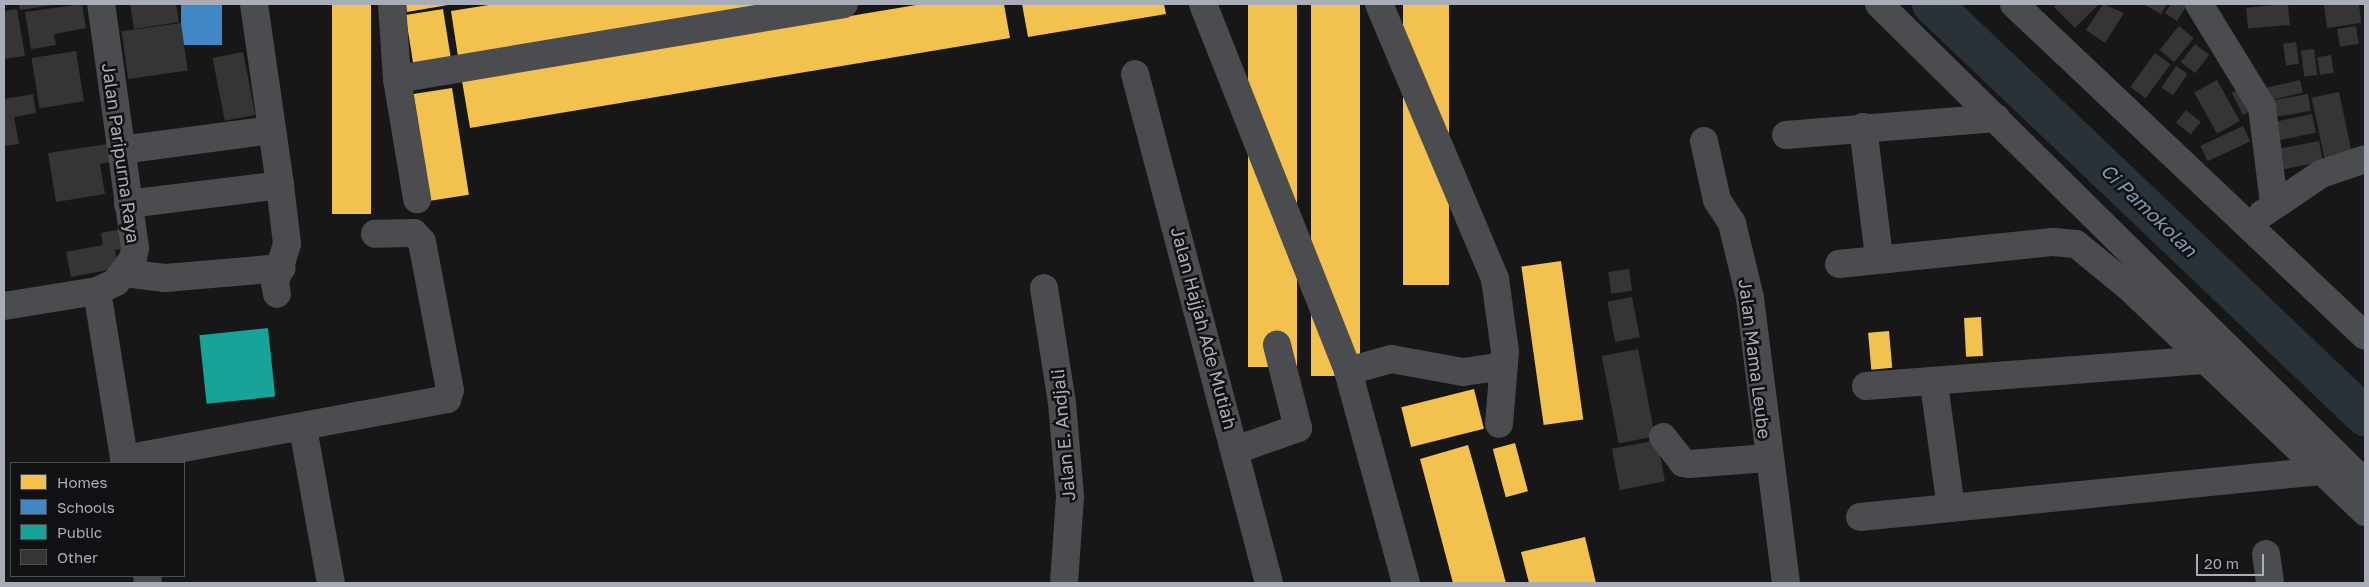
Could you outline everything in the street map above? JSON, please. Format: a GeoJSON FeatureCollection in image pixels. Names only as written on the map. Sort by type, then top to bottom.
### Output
{"type":"FeatureCollection","features":[{"type":"Feature","properties":{"kind":"street","name":"Jalan Paripurna Raya"},"geometry":{"type":"LineString","coordinates":[[101,4],[135,248],[124,272]]}},
{"type":"Feature","properties":{"kind":"street"},"geometry":{"type":"LineString","coordinates":[[4,306],[97,291],[124,272],[165,278],[280,281],[287,244],[254,4]]}},
{"type":"Feature","properties":{"kind":"street"},"geometry":{"type":"LineString","coordinates":[[392,4],[397,78],[416,199]]}},
{"type":"Feature","properties":{"kind":"street"},"geometry":{"type":"LineString","coordinates":[[397,78],[844,4]]}},
{"type":"Feature","properties":{"kind":"street"},"geometry":{"type":"LineString","coordinates":[[1203,4],[1357,368],[1406,583]]}},
{"type":"Feature","properties":{"kind":"street"},"geometry":{"type":"LineString","coordinates":[[1223,4],[1357,368],[1425,583]]}},
{"type":"Feature","properties":{"kind":"street"},"geometry":{"type":"LineString","coordinates":[[1379,4],[1495,279],[1503,316],[1504,366],[1499,424]]}},
{"type":"Feature","properties":{"kind":"street"},"geometry":{"type":"LineString","coordinates":[[1879,4],[1996,118],[2359,491]]}},
{"type":"Feature","properties":{"kind":"street"},"geometry":{"type":"LineString","coordinates":[[2014,4],[2251,225],[2365,336]]}},
{"type":"Feature","properties":{"kind":"street"},"geometry":{"type":"LineString","coordinates":[[2199,4],[2262,108],[2274,203]]}},
{"type":"Feature","properties":{"kind":"street","name":"Jalan Hajjah Ade Mutiah"},"geometry":{"type":"LineString","coordinates":[[1135,74],[1270,583]]}},
{"type":"Feature","properties":{"kind":"street"},"geometry":{"type":"LineString","coordinates":[[1786,135],[1862,127],[1996,118]]}},
{"type":"Feature","properties":{"kind":"street"},"geometry":{"type":"LineString","coordinates":[[1862,127],[1879,258]]}},
{"type":"Feature","properties":{"kind":"street"},"geometry":{"type":"LineString","coordinates":[[121,150],[272,130]]}},
{"type":"Feature","properties":{"kind":"street","name":"Jalan Mama Leube"},"geometry":{"type":"LineString","coordinates":[[1704,141],[1716,200],[1732,223],[1743,267],[1786,583]]}},
{"type":"Feature","properties":{"kind":"street"},"geometry":{"type":"LineString","coordinates":[[2251,225],[2274,203],[2321,174],[2365,159]]}},
{"type":"Feature","properties":{"kind":"street"},"geometry":{"type":"LineString","coordinates":[[128,204],[280,185]]}},
{"type":"Feature","properties":{"kind":"street"},"geometry":{"type":"LineString","coordinates":[[97,291],[124,461],[440,404],[449,396],[422,242],[414,233],[375,234]]}},
{"type":"Feature","properties":{"kind":"street"},"geometry":{"type":"LineString","coordinates":[[1839,264],[1879,258],[2069,242],[2090,253],[2206,360],[2330,462]]}},
{"type":"Feature","properties":{"kind":"street","name":"Jalan E. Andjali"},"geometry":{"type":"LineString","coordinates":[[1044,288],[1062,403],[1070,498],[1064,583]]}},
{"type":"Feature","properties":{"kind":"street"},"geometry":{"type":"LineString","coordinates":[[1236,450],[1298,428],[1277,345]]}},
{"type":"Feature","properties":{"kind":"street"},"geometry":{"type":"LineString","coordinates":[[1357,368],[1390,359],[1463,372],[1504,366]]}},
{"type":"Feature","properties":{"kind":"street"},"geometry":{"type":"LineString","coordinates":[[1866,386],[1934,384],[2206,360]]}},
{"type":"Feature","properties":{"kind":"street"},"geometry":{"type":"LineString","coordinates":[[1934,384],[1950,508]]}},
{"type":"Feature","properties":{"kind":"street"},"geometry":{"type":"LineString","coordinates":[[303,428],[331,583]]}},
{"type":"Feature","properties":{"kind":"street"},"geometry":{"type":"LineString","coordinates":[[1663,437],[1683,462],[1689,464],[1768,458]]}},
{"type":"Feature","properties":{"kind":"street"},"geometry":{"type":"LineString","coordinates":[[1860,517],[1950,508],[2330,462]]}},
{"type":"Feature","properties":{"kind":"street"},"geometry":{"type":"LineString","coordinates":[[2266,554],[2270,583]]}},
{"type":"Feature","properties":{"kind":"building: Homes"},"geometry":{"type":"Polygon","coordinates":[[[332,4],[371,4],[371,214],[332,214],[332,4]]]}},
{"type":"Feature","properties":{"kind":"building: Homes"},"geometry":{"type":"Polygon","coordinates":[[[406,4],[448,4],[448,5],[407,12],[406,4]]]}},
{"type":"Feature","properties":{"kind":"building: Homes"},"geometry":{"type":"Polygon","coordinates":[[[495,4],[807,4],[459,63],[451,11],[495,4]]]}},
{"type":"Feature","properties":{"kind":"building: Homes"},"geometry":{"type":"Polygon","coordinates":[[[922,4],[1004,4],[1010,38],[470,128],[462,81],[922,4]]]}},
{"type":"Feature","properties":{"kind":"building: Homes"},"geometry":{"type":"Polygon","coordinates":[[[1022,4],[1164,4],[1166,14],[1028,37],[1022,4]]]}},
{"type":"Feature","properties":{"kind":"building: Homes"},"geometry":{"type":"Polygon","coordinates":[[[1248,4],[1297,4],[1297,367],[1248,367],[1248,4]]]}},
{"type":"Feature","properties":{"kind":"building: Homes"},"geometry":{"type":"Polygon","coordinates":[[[1311,4],[1360,4],[1360,376],[1311,376],[1311,4]]]}},
{"type":"Feature","properties":{"kind":"building: Homes"},"geometry":{"type":"Polygon","coordinates":[[[1403,4],[1449,4],[1449,285],[1403,285],[1403,4]]]}},
{"type":"Feature","properties":{"kind":"building: Homes"},"geometry":{"type":"Polygon","coordinates":[[[443,9],[452,63],[414,69],[405,15],[443,9]]]}},
{"type":"Feature","properties":{"kind":"building: Homes"},"geometry":{"type":"Polygon","coordinates":[[[452,88],[469,195],[430,201],[413,94],[452,88]]]}},
{"type":"Feature","properties":{"kind":"building: Homes"},"geometry":{"type":"Polygon","coordinates":[[[1561,261],[1583,419],[1544,425],[1521,267],[1561,261]]]}},
{"type":"Feature","properties":{"kind":"building: Homes"},"geometry":{"type":"Polygon","coordinates":[[[1981,317],[1983,356],[1966,357],[1964,318],[1981,317]]]}},
{"type":"Feature","properties":{"kind":"building: Homes"},"geometry":{"type":"Polygon","coordinates":[[[1889,331],[1892,368],[1871,370],[1868,333],[1889,331]]]}},
{"type":"Feature","properties":{"kind":"building: Homes"},"geometry":{"type":"Polygon","coordinates":[[[1474,389],[1484,429],[1411,447],[1401,407],[1474,389]]]}},
{"type":"Feature","properties":{"kind":"building: Homes"},"geometry":{"type":"Polygon","coordinates":[[[1515,443],[1528,491],[1506,497],[1493,449],[1515,443]]]}},
{"type":"Feature","properties":{"kind":"building: Homes"},"geometry":{"type":"Polygon","coordinates":[[[1468,445],[1506,583],[1453,583],[1420,459],[1468,445]]]}},
{"type":"Feature","properties":{"kind":"building: Homes"},"geometry":{"type":"Polygon","coordinates":[[[1585,537],[1596,583],[1529,583],[1521,552],[1585,537]]]}},
{"type":"Feature","properties":{"kind":"building: Schools"},"geometry":{"type":"Polygon","coordinates":[[[181,4],[222,4],[222,45],[181,45],[181,4]]]}},
{"type":"Feature","properties":{"kind":"building: Public"},"geometry":{"type":"Polygon","coordinates":[[[268,328],[275,397],[207,404],[199,335],[268,328]]]}},
{"type":"Feature","properties":{"kind":"building: Other"},"geometry":{"type":"Polygon","coordinates":[[[19,4],[53,4],[53,5],[20,10],[19,4]]]}},
{"type":"Feature","properties":{"kind":"building: Other"},"geometry":{"type":"Polygon","coordinates":[[[82,4],[86,28],[54,34],[56,45],[31,49],[25,12],[82,4]]]}},
{"type":"Feature","properties":{"kind":"building: Other"},"geometry":{"type":"Polygon","coordinates":[[[130,4],[176,4],[179,22],[134,29],[130,4]]]}},
{"type":"Feature","properties":{"kind":"building: Other"},"geometry":{"type":"Polygon","coordinates":[[[2057,4],[2099,4],[2075,28],[2054,7],[2057,4]]]}},
{"type":"Feature","properties":{"kind":"building: Other"},"geometry":{"type":"Polygon","coordinates":[[[2103,4],[2124,13],[2105,43],[2086,30],[2103,4]]]}},
{"type":"Feature","properties":{"kind":"building: Other"},"geometry":{"type":"Polygon","coordinates":[[[2143,4],[2167,4],[2161,14],[2143,4]]]}},
{"type":"Feature","properties":{"kind":"building: Other"},"geometry":{"type":"Polygon","coordinates":[[[2171,4],[2187,5],[2177,21],[2165,13],[2171,4]]]}},
{"type":"Feature","properties":{"kind":"building: Other"},"geometry":{"type":"Polygon","coordinates":[[[2288,4],[2290,25],[2248,29],[2246,8],[2288,4]]]}},
{"type":"Feature","properties":{"kind":"building: Other"},"geometry":{"type":"Polygon","coordinates":[[[2324,4],[2359,4],[2361,23],[2327,28],[2324,4]]]}},
{"type":"Feature","properties":{"kind":"building: Other"},"geometry":{"type":"Polygon","coordinates":[[[17,9],[25,56],[4,59],[4,11],[17,9]]]}},
{"type":"Feature","properties":{"kind":"building: Other"},"geometry":{"type":"Polygon","coordinates":[[[181,23],[188,71],[128,79],[122,31],[181,23]]]}},
{"type":"Feature","properties":{"kind":"building: Other"},"geometry":{"type":"Polygon","coordinates":[[[2179,26],[2194,38],[2174,62],[2159,50],[2179,26]]]}},
{"type":"Feature","properties":{"kind":"building: Other"},"geometry":{"type":"Polygon","coordinates":[[[2356,26],[2359,44],[2340,47],[2337,29],[2356,26]]]}},
{"type":"Feature","properties":{"kind":"building: Other"},"geometry":{"type":"Polygon","coordinates":[[[2296,42],[2299,64],[2286,66],[2283,44],[2296,42]]]}},
{"type":"Feature","properties":{"kind":"building: Other"},"geometry":{"type":"Polygon","coordinates":[[[2195,44],[2209,55],[2195,73],[2181,62],[2195,44]]]}},
{"type":"Feature","properties":{"kind":"building: Other"},"geometry":{"type":"Polygon","coordinates":[[[2314,49],[2317,75],[2304,76],[2301,51],[2314,49]]]}},
{"type":"Feature","properties":{"kind":"building: Other"},"geometry":{"type":"Polygon","coordinates":[[[76,51],[84,101],[40,108],[32,58],[76,51]]]}},
{"type":"Feature","properties":{"kind":"building: Other"},"geometry":{"type":"Polygon","coordinates":[[[243,52],[255,115],[225,121],[213,58],[243,52]]]}},
{"type":"Feature","properties":{"kind":"building: Other"},"geometry":{"type":"Polygon","coordinates":[[[2155,53],[2170,64],[2146,98],[2130,87],[2155,53]]]}},
{"type":"Feature","properties":{"kind":"building: Other"},"geometry":{"type":"Polygon","coordinates":[[[2331,55],[2334,73],[2320,75],[2317,57],[2331,55]]]}},
{"type":"Feature","properties":{"kind":"building: Other"},"geometry":{"type":"Polygon","coordinates":[[[2176,66],[2188,74],[2173,95],[2161,88],[2176,66]]]}},
{"type":"Feature","properties":{"kind":"building: Other"},"geometry":{"type":"Polygon","coordinates":[[[2217,80],[2240,121],[2217,134],[2194,93],[2217,80]]]}},
{"type":"Feature","properties":{"kind":"building: Other"},"geometry":{"type":"Polygon","coordinates":[[[2300,80],[2303,93],[2265,101],[2262,89],[2300,80]]]}},
{"type":"Feature","properties":{"kind":"building: Other"},"geometry":{"type":"Polygon","coordinates":[[[2247,85],[2258,107],[2243,115],[2232,92],[2247,85]]]}},
{"type":"Feature","properties":{"kind":"building: Other"},"geometry":{"type":"Polygon","coordinates":[[[2339,92],[2352,153],[2325,158],[2312,98],[2339,92]]]}},
{"type":"Feature","properties":{"kind":"building: Other"},"geometry":{"type":"Polygon","coordinates":[[[33,94],[36,113],[14,117],[19,144],[4,146],[4,99],[33,94]]]}},
{"type":"Feature","properties":{"kind":"building: Other"},"geometry":{"type":"Polygon","coordinates":[[[2308,94],[2311,111],[2275,117],[2272,100],[2308,94]]]}},
{"type":"Feature","properties":{"kind":"building: Other"},"geometry":{"type":"Polygon","coordinates":[[[2186,110],[2201,122],[2191,134],[2176,122],[2186,110]]]}},
{"type":"Feature","properties":{"kind":"building: Other"},"geometry":{"type":"Polygon","coordinates":[[[2312,114],[2316,133],[2276,141],[2272,123],[2312,114]]]}},
{"type":"Feature","properties":{"kind":"building: Other"},"geometry":{"type":"Polygon","coordinates":[[[2243,126],[2250,141],[2208,161],[2200,146],[2243,126]]]}},
{"type":"Feature","properties":{"kind":"building: Other"},"geometry":{"type":"Polygon","coordinates":[[[2319,141],[2323,162],[2277,171],[2273,150],[2319,141]]]}},
{"type":"Feature","properties":{"kind":"building: Other"},"geometry":{"type":"Polygon","coordinates":[[[108,144],[110,162],[100,164],[105,194],[56,202],[48,153],[108,144]]]}},
{"type":"Feature","properties":{"kind":"building: Other"},"geometry":{"type":"Polygon","coordinates":[[[121,229],[125,248],[115,250],[118,268],[71,277],[66,252],[103,245],[101,233],[121,229]]]}},
{"type":"Feature","properties":{"kind":"building: Other"},"geometry":{"type":"Polygon","coordinates":[[[1629,269],[1632,291],[1611,294],[1608,272],[1629,269]]]}},
{"type":"Feature","properties":{"kind":"building: Other"},"geometry":{"type":"Polygon","coordinates":[[[1632,297],[1640,337],[1615,342],[1607,302],[1632,297]]]}},
{"type":"Feature","properties":{"kind":"building: Other"},"geometry":{"type":"Polygon","coordinates":[[[1638,349],[1655,436],[1619,443],[1602,356],[1638,349]]]}},
{"type":"Feature","properties":{"kind":"building: Other"},"geometry":{"type":"Polygon","coordinates":[[[1657,440],[1665,481],[1620,490],[1612,449],[1657,440]]]}},
{"type":"Feature","properties":{"kind":"waterway","name":"Ci Pamokolan"},"geometry":{"type":"LineString","coordinates":[[1932,4],[2365,416]]}}]}
